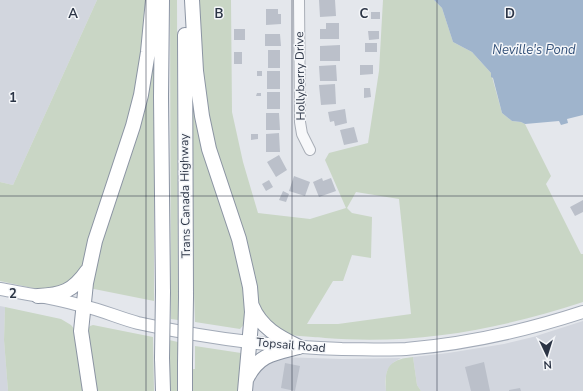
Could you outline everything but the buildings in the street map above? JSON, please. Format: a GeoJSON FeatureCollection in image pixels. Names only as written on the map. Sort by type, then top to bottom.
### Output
{"type":"FeatureCollection","features":[{"type":"Feature","properties":{"kind":"highway"},"geometry":{"type":"LineString","coordinates":[[90,391],[81,331],[88,270],[95,241],[133,126],[141,95],[148,52],[153,0]]}},
{"type":"Feature","properties":{"kind":"highway","name":"Trans Canada Highway"},"geometry":{"type":"LineString","coordinates":[[162,0],[161,97],[163,391]]}},
{"type":"Feature","properties":{"kind":"highway","name":"Trans Canada Highway"},"geometry":{"type":"LineString","coordinates":[[185,0],[185,391]]}},
{"type":"Feature","properties":{"kind":"highway"},"geometry":{"type":"LineString","coordinates":[[192,0],[196,71],[203,122],[209,148],[244,257],[252,305],[246,385]]}},
{"type":"Feature","properties":{"kind":"highway"},"geometry":{"type":"LineString","coordinates":[[38,296],[55,294],[72,289],[82,279],[88,270]]}},
{"type":"Feature","properties":{"kind":"highway"},"geometry":{"type":"LineString","coordinates":[[252,305],[265,327],[276,335],[299,347]]}},
{"type":"Feature","properties":{"kind":"highway"},"geometry":{"type":"LineString","coordinates":[[246,385],[253,367],[261,360],[274,354],[299,347]]}},
{"type":"Feature","properties":{"kind":"main road","name":"Topsail Road"},"geometry":{"type":"LineString","coordinates":[[0,289],[84,306],[137,322],[249,342],[299,347],[379,350],[438,346],[513,332],[583,312]]}},
{"type":"Feature","properties":{"kind":"street","name":"Hollyberry Drive"},"geometry":{"type":"LineString","coordinates":[[299,0],[300,122],[302,134],[310,150]]}},
{"type":"Feature","properties":{"kind":"shaded area"},"geometry":{"type":"Polygon","coordinates":[[[0,0],[97,0],[13,185],[0,182],[0,0]]]}},
{"type":"Feature","properties":{"kind":"shaded area"},"geometry":{"type":"Polygon","coordinates":[[[0,306],[5,307],[4,340],[8,391],[0,391],[0,306]]]}},
{"type":"Feature","properties":{"kind":"shaded area"},"geometry":{"type":"Polygon","coordinates":[[[583,321],[583,391],[421,391],[417,385],[413,357],[504,344],[533,337],[583,321]]]}},
{"type":"Feature","properties":{"kind":"shaded area"},"geometry":{"type":"Polygon","coordinates":[[[280,357],[342,359],[401,358],[394,362],[387,371],[385,381],[386,391],[250,391],[256,369],[280,357]]]}},
{"type":"Feature","properties":{"kind":"green space"},"geometry":{"type":"Polygon","coordinates":[[[97,0],[149,0],[138,92],[82,266],[77,278],[51,292],[0,281],[0,182],[13,185],[97,0]]]}},
{"type":"Feature","properties":{"kind":"green space"},"geometry":{"type":"Polygon","coordinates":[[[170,0],[177,0],[178,320],[171,319],[170,0]]]}},
{"type":"Feature","properties":{"kind":"green space"},"geometry":{"type":"Polygon","coordinates":[[[200,0],[231,0],[232,112],[243,162],[258,213],[310,219],[346,208],[325,160],[329,153],[368,143],[379,71],[383,0],[434,0],[442,8],[453,42],[472,52],[491,73],[502,113],[512,121],[525,124],[551,176],[546,184],[581,254],[583,254],[583,302],[488,328],[424,337],[359,340],[297,336],[281,332],[262,316],[214,147],[204,96],[200,0]],[[356,192],[347,208],[352,213],[372,217],[371,258],[352,255],[343,281],[333,281],[307,324],[338,324],[411,314],[399,199],[356,192]]]}},
{"type":"Feature","properties":{"kind":"green space"},"geometry":{"type":"Polygon","coordinates":[[[154,31],[154,301],[89,288],[154,31]]]}},
{"type":"Feature","properties":{"kind":"green space"},"geometry":{"type":"Polygon","coordinates":[[[190,58],[242,264],[246,322],[240,329],[195,322],[189,150],[190,58]]]}},
{"type":"Feature","properties":{"kind":"green space"},"geometry":{"type":"Polygon","coordinates":[[[5,307],[61,319],[71,325],[75,330],[87,391],[8,391],[4,340],[5,307]]]}},
{"type":"Feature","properties":{"kind":"green space"},"geometry":{"type":"Polygon","coordinates":[[[93,325],[153,337],[154,391],[93,391],[87,330],[93,325]]]}},
{"type":"Feature","properties":{"kind":"green space"},"geometry":{"type":"Polygon","coordinates":[[[169,340],[178,342],[178,391],[169,391],[169,340]]]}},
{"type":"Feature","properties":{"kind":"green space"},"geometry":{"type":"Polygon","coordinates":[[[195,346],[241,353],[243,355],[242,391],[193,391],[195,346]]]}},
{"type":"Feature","properties":{"kind":"green space"},"geometry":{"type":"Polygon","coordinates":[[[413,357],[417,385],[421,391],[386,391],[386,376],[390,366],[398,360],[413,357]]]}},
{"type":"Feature","properties":{"kind":"water","name":"Neville's Pond"},"geometry":{"type":"Polygon","coordinates":[[[434,0],[583,0],[583,115],[567,119],[568,123],[561,125],[559,121],[525,124],[512,121],[502,113],[491,73],[472,52],[453,42],[442,8],[434,0]]]}}]}
